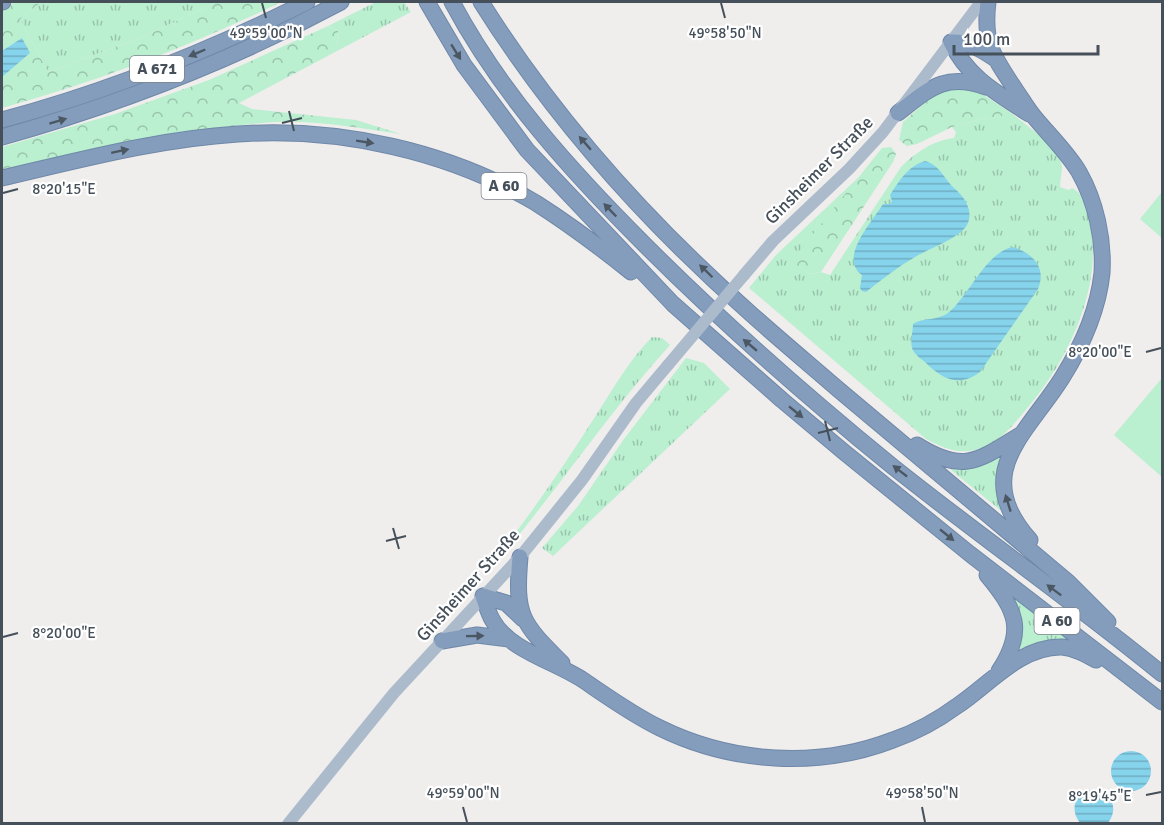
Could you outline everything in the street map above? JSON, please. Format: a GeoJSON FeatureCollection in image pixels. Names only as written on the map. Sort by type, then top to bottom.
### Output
{"type":"FeatureCollection","features":[{"type":"Feature","properties":{"kind":"highway","name":"A 671"},"geometry":{"type":"LineString","coordinates":[[2,120],[94,92],[161,68],[307,2]]}},
{"type":"Feature","properties":{"kind":"highway"},"geometry":{"type":"LineString","coordinates":[[2,136],[88,111],[183,77],[250,48],[341,2]]}},
{"type":"Feature","properties":{"kind":"highway","name":"A 60"},"geometry":{"type":"LineString","coordinates":[[427,2],[464,65],[527,150],[673,304]]}},
{"type":"Feature","properties":{"kind":"highway","name":"A 60"},"geometry":{"type":"LineString","coordinates":[[453,2],[497,74],[544,137],[611,211],[734,332],[892,465],[1162,674]]}},
{"type":"Feature","properties":{"kind":"highway"},"geometry":{"type":"LineString","coordinates":[[481,2],[516,55],[565,120],[637,203],[749,312],[1068,582]]}},
{"type":"Feature","properties":{"kind":"highway"},"geometry":{"type":"LineString","coordinates":[[988,2],[987,31],[994,58],[1035,118],[1068,156],[1088,190],[1100,230],[1102,272],[1094,313],[1075,356],[1049,398],[1020,435],[1006,464],[1004,476],[1006,501],[1016,524],[1134,651]]}},
{"type":"Feature","properties":{"kind":"highway"},"geometry":{"type":"LineString","coordinates":[[994,58],[972,45],[951,42],[965,67],[992,90],[1035,118]]}},
{"type":"Feature","properties":{"kind":"highway"},"geometry":{"type":"LineString","coordinates":[[898,113],[932,87],[946,81],[961,80],[992,90]]}},
{"type":"Feature","properties":{"kind":"highway","name":"A 60"},"geometry":{"type":"LineString","coordinates":[[2,178],[156,144],[239,134],[307,135],[373,143],[432,158],[502,185],[561,220],[673,304],[782,400],[970,554],[1162,702]]}},
{"type":"Feature","properties":{"kind":"highway"},"geometry":{"type":"LineString","coordinates":[[872,417],[933,455],[949,461],[975,461],[1020,435]]}},
{"type":"Feature","properties":{"kind":"highway"},"geometry":{"type":"LineString","coordinates":[[970,554],[1006,598],[1013,614],[1014,640],[1006,661],[996,675]]}},
{"type":"Feature","properties":{"kind":"highway"},"geometry":{"type":"LineString","coordinates":[[520,557],[518,599],[523,619]]}},
{"type":"Feature","properties":{"kind":"highway"},"geometry":{"type":"LineString","coordinates":[[483,596],[506,603],[571,672]]}},
{"type":"Feature","properties":{"kind":"highway"},"geometry":{"type":"LineString","coordinates":[[483,596],[493,622],[508,639]]}},
{"type":"Feature","properties":{"kind":"highway"},"geometry":{"type":"LineString","coordinates":[[442,641],[477,635],[508,639],[571,672],[660,728],[687,740],[741,755],[791,759],[842,754],[893,740],[945,714],[996,675],[1045,649],[1063,647],[1078,651],[1144,688]]}},
{"type":"Feature","properties":{"kind":"main road","name":"Ginsheimer Straße"},"geometry":{"type":"LineString","coordinates":[[288,824],[394,693],[520,557],[582,480],[636,403],[744,275],[787,227],[867,150],[898,113],[981,2]]}},
{"type":"Feature","properties":{"kind":"green space"},"geometry":{"type":"Polygon","coordinates":[[[15,2],[41,2],[20,19],[48,72],[145,36],[217,2],[281,2],[144,61],[2,108],[2,11],[15,2]]]}},
{"type":"Feature","properties":{"kind":"green space"},"geometry":{"type":"Polygon","coordinates":[[[41,2],[217,2],[145,36],[48,72],[20,19],[41,2]]]}},
{"type":"Feature","properties":{"kind":"green space"},"geometry":{"type":"Polygon","coordinates":[[[376,2],[404,2],[411,12],[337,51],[338,31],[328,26],[376,2]]]}},
{"type":"Feature","properties":{"kind":"green space"},"geometry":{"type":"Polygon","coordinates":[[[328,26],[338,31],[337,51],[239,103],[252,109],[356,120],[401,134],[307,122],[241,125],[137,142],[2,172],[2,147],[115,114],[209,80],[328,26]]]}},
{"type":"Feature","properties":{"kind":"green space"},"geometry":{"type":"Polygon","coordinates":[[[960,87],[979,92],[1007,110],[1001,117],[981,119],[952,127],[917,144],[907,146],[899,140],[903,122],[928,100],[944,90],[960,87]]]}},
{"type":"Feature","properties":{"kind":"green space"},"geometry":{"type":"Polygon","coordinates":[[[1007,110],[1040,136],[1055,152],[1062,167],[1060,187],[1069,190],[1072,188],[1083,199],[1093,240],[1092,267],[1088,293],[1080,320],[1069,345],[1040,392],[1000,437],[978,449],[958,451],[926,439],[749,288],[776,255],[860,176],[791,263],[810,274],[821,272],[830,275],[906,162],[932,144],[954,138],[956,132],[952,127],[981,119],[1000,117],[1007,110]]]}},
{"type":"Feature","properties":{"kind":"green space"},"geometry":{"type":"Polygon","coordinates":[[[891,147],[896,154],[893,162],[821,272],[810,274],[790,263],[882,148],[891,147]]]}},
{"type":"Feature","properties":{"kind":"green space"},"geometry":{"type":"Polygon","coordinates":[[[1162,192],[1162,238],[1140,219],[1162,192]]]}},
{"type":"Feature","properties":{"kind":"green space"},"geometry":{"type":"Polygon","coordinates":[[[652,337],[662,338],[670,345],[626,397],[499,559],[497,557],[558,473],[628,366],[652,337]]]}},
{"type":"Feature","properties":{"kind":"green space"},"geometry":{"type":"Polygon","coordinates":[[[686,358],[704,363],[730,389],[553,556],[542,548],[578,506],[624,439],[686,358]]]}},
{"type":"Feature","properties":{"kind":"green space"},"geometry":{"type":"Polygon","coordinates":[[[1162,378],[1162,477],[1114,435],[1162,378]]]}},
{"type":"Feature","properties":{"kind":"green space"},"geometry":{"type":"Polygon","coordinates":[[[1009,447],[1003,508],[1000,510],[951,470],[953,467],[1009,447]]]}},
{"type":"Feature","properties":{"kind":"green space"},"geometry":{"type":"Polygon","coordinates":[[[1012,597],[1073,642],[1019,656],[1015,650],[1012,597]]]}},
{"type":"Feature","properties":{"kind":"water"},"geometry":{"type":"Polygon","coordinates":[[[22,38],[30,53],[2,77],[2,51],[22,38]]]}},
{"type":"Feature","properties":{"kind":"water"},"geometry":{"type":"Polygon","coordinates":[[[925,161],[938,169],[965,200],[969,210],[967,225],[951,239],[909,261],[866,292],[862,291],[860,288],[862,275],[856,268],[854,259],[859,240],[883,204],[890,204],[892,201],[890,195],[905,175],[913,167],[925,161]]]}},
{"type":"Feature","properties":{"kind":"water"},"geometry":{"type":"Polygon","coordinates":[[[1013,247],[1027,253],[1036,262],[1041,274],[1038,289],[980,372],[965,380],[944,377],[917,356],[913,350],[911,342],[913,324],[948,313],[994,257],[1013,247]]]}},
{"type":"Feature","properties":{"kind":"water"},"geometry":{"type":"Polygon","coordinates":[[[1131,751],[1139,752],[1145,757],[1150,763],[1150,779],[1145,785],[1139,790],[1131,791],[1123,790],[1117,785],[1112,779],[1111,771],[1112,763],[1117,757],[1123,752],[1131,751]]]}},
{"type":"Feature","properties":{"kind":"water"},"geometry":{"type":"Polygon","coordinates":[[[1093,789],[1105,793],[1112,802],[1113,812],[1108,823],[1080,823],[1077,818],[1075,807],[1078,798],[1093,789]]]}}]}
